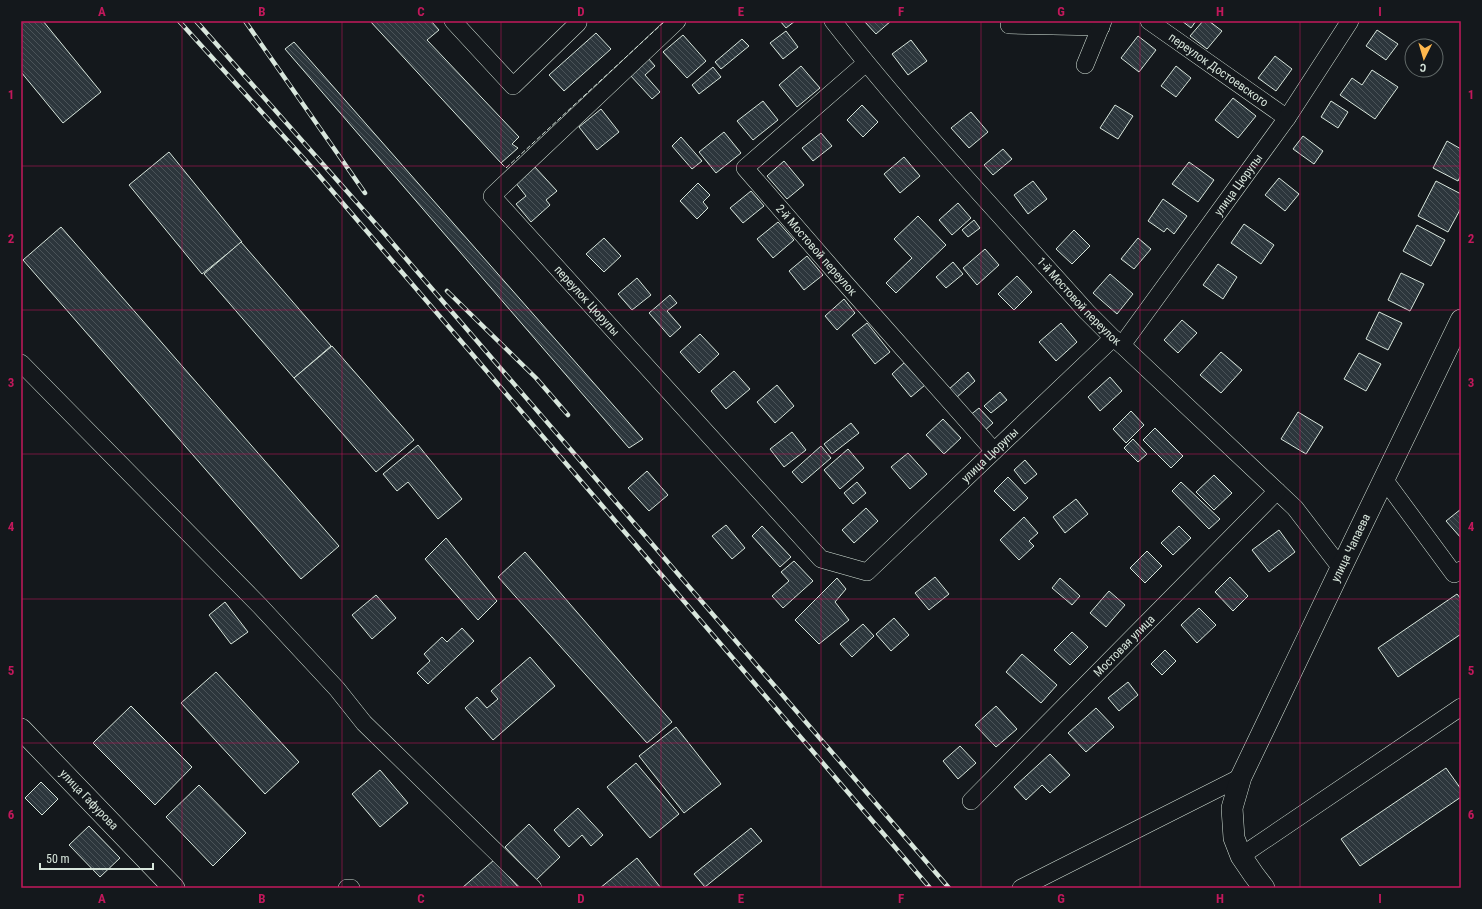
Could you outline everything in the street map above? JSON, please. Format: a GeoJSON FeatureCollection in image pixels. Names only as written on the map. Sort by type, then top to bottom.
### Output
{"type":"FeatureCollection","features":[{"type":"Feature","properties":{"kind":"main road","name":"улица Чапаева"},"geometry":{"type":"LineString","coordinates":[[1264,888],[1241,856],[1234,838],[1232,808],[1241,777],[1461,320]]}},
{"type":"Feature","properties":{"kind":"main road","name":"улица Гафурова"},"geometry":{"type":"LineString","coordinates":[[21,729],[174,888]]}},
{"type":"Feature","properties":{"kind":"street"},"geometry":{"type":"LineString","coordinates":[[461,24],[513,86],[578,23],[577,21]]}},
{"type":"Feature","properties":{"kind":"street","name":"переулок Цюрупы"},"geometry":{"type":"LineString","coordinates":[[677,21],[492,196],[821,559],[867,572]]}},
{"type":"Feature","properties":{"kind":"street","name":"1-й Мостовой переулок"},"geometry":{"type":"LineString","coordinates":[[832,21],[935,144],[1087,312],[1295,508],[1341,568]]}},
{"type":"Feature","properties":{"kind":"street","name":"переулок Достоевского"},"geometry":{"type":"LineString","coordinates":[[1149,21],[1287,118]]}},
{"type":"Feature","properties":{"kind":"street","name":"улица Цюрупы"},"geometry":{"type":"LineString","coordinates":[[867,572],[994,451],[1118,341],[1287,118],[1350,21]]}},
{"type":"Feature","properties":{"kind":"street"},"geometry":{"type":"LineString","coordinates":[[1010,25],[1102,24],[1084,66]]}},
{"type":"Feature","properties":{"kind":"street","name":"2-й Мостовой переулок"},"geometry":{"type":"LineString","coordinates":[[866,63],[745,168],[994,451]]}},
{"type":"Feature","properties":{"kind":"street"},"geometry":{"type":"LineString","coordinates":[[21,363],[260,606],[337,689],[364,722],[533,888]]}},
{"type":"Feature","properties":{"kind":"street"},"geometry":{"type":"LineString","coordinates":[[1384,479],[1454,574],[1461,570]]}},
{"type":"Feature","properties":{"kind":"street","name":"Мостовая улица"},"geometry":{"type":"LineString","coordinates":[[971,801],[1277,491]]}},
{"type":"Feature","properties":{"kind":"street"},"geometry":{"type":"LineString","coordinates":[[1241,856],[1461,707]]}},
{"type":"Feature","properties":{"kind":"street"},"geometry":{"type":"LineString","coordinates":[[1021,888],[1241,777]]}},
{"type":"Feature","properties":{"kind":"building"},"geometry":{"type":"Polygon","coordinates":[[[21,21],[43,21],[101,92],[63,123],[21,72],[21,21]]]}},
{"type":"Feature","properties":{"kind":"building"},"geometry":{"type":"Polygon","coordinates":[[[370,21],[431,21],[439,30],[427,40],[519,137],[512,144],[518,148],[501,163],[370,21]]]}},
{"type":"Feature","properties":{"kind":"building"},"geometry":{"type":"Polygon","coordinates":[[[780,21],[795,21],[786,28],[780,21]]]}},
{"type":"Feature","properties":{"kind":"building"},"geometry":{"type":"Polygon","coordinates":[[[864,21],[891,21],[876,34],[864,21]]]}},
{"type":"Feature","properties":{"kind":"building"},"geometry":{"type":"Polygon","coordinates":[[[1182,21],[1196,21],[1191,28],[1182,21]]]}},
{"type":"Feature","properties":{"kind":"building"},"geometry":{"type":"Polygon","coordinates":[[[1203,21],[1209,21],[1222,31],[1207,49],[1190,36],[1203,21]]]}},
{"type":"Feature","properties":{"kind":"building"},"geometry":{"type":"Polygon","coordinates":[[[1377,30],[1398,44],[1386,60],[1366,46],[1377,30]]]}},
{"type":"Feature","properties":{"kind":"building"},"geometry":{"type":"Polygon","coordinates":[[[786,31],[798,47],[783,59],[770,43],[786,31]]]}},
{"type":"Feature","properties":{"kind":"building"},"geometry":{"type":"Polygon","coordinates":[[[596,33],[611,49],[564,91],[549,75],[596,33]]]}},
{"type":"Feature","properties":{"kind":"building"},"geometry":{"type":"Polygon","coordinates":[[[683,35],[706,61],[687,78],[663,52],[683,35]]]}},
{"type":"Feature","properties":{"kind":"building"},"geometry":{"type":"Polygon","coordinates":[[[1138,36],[1156,50],[1139,72],[1121,58],[1138,36]]]}},
{"type":"Feature","properties":{"kind":"building"},"geometry":{"type":"Polygon","coordinates":[[[742,39],[749,46],[721,69],[715,62],[742,39]]]}},
{"type":"Feature","properties":{"kind":"building"},"geometry":{"type":"Polygon","coordinates":[[[911,40],[927,61],[908,75],[892,54],[911,40]]]}},
{"type":"Feature","properties":{"kind":"building"},"geometry":{"type":"Polygon","coordinates":[[[294,42],[643,439],[629,448],[285,49],[294,42]]]}},
{"type":"Feature","properties":{"kind":"building"},"geometry":{"type":"Polygon","coordinates":[[[1275,56],[1292,69],[1276,91],[1258,78],[1275,56]]]}},
{"type":"Feature","properties":{"kind":"building"},"geometry":{"type":"Polygon","coordinates":[[[648,58],[655,66],[645,75],[660,92],[652,99],[630,75],[648,58]]]}},
{"type":"Feature","properties":{"kind":"building"},"geometry":{"type":"Polygon","coordinates":[[[801,66],[820,88],[797,107],[779,85],[801,66]]]}},
{"type":"Feature","properties":{"kind":"building"},"geometry":{"type":"Polygon","coordinates":[[[1176,66],[1191,78],[1176,97],[1161,86],[1176,66]]]}},
{"type":"Feature","properties":{"kind":"building"},"geometry":{"type":"Polygon","coordinates":[[[713,67],[721,77],[699,94],[692,85],[713,67]]]}},
{"type":"Feature","properties":{"kind":"building"},"geometry":{"type":"Polygon","coordinates":[[[1372,70],[1398,87],[1375,119],[1340,95],[1352,78],[1362,85],[1372,70]]]}},
{"type":"Feature","properties":{"kind":"building"},"geometry":{"type":"Polygon","coordinates":[[[1233,98],[1256,116],[1238,138],[1215,120],[1233,98]]]}},
{"type":"Feature","properties":{"kind":"building"},"geometry":{"type":"Polygon","coordinates":[[[763,101],[778,120],[753,140],[737,121],[763,101]]]}},
{"type":"Feature","properties":{"kind":"building"},"geometry":{"type":"Polygon","coordinates":[[[1331,101],[1348,112],[1338,128],[1321,117],[1331,101]]]}},
{"type":"Feature","properties":{"kind":"building"},"geometry":{"type":"Polygon","coordinates":[[[862,105],[878,122],[863,137],[847,120],[862,105]]]}},
{"type":"Feature","properties":{"kind":"building"},"geometry":{"type":"Polygon","coordinates":[[[1115,105],[1133,116],[1118,139],[1100,128],[1115,105]]]}},
{"type":"Feature","properties":{"kind":"building"},"geometry":{"type":"Polygon","coordinates":[[[601,109],[619,132],[597,150],[579,127],[601,109]]]}},
{"type":"Feature","properties":{"kind":"building"},"geometry":{"type":"Polygon","coordinates":[[[971,112],[988,132],[969,148],[951,128],[971,112]]]}},
{"type":"Feature","properties":{"kind":"building"},"geometry":{"type":"Polygon","coordinates":[[[724,132],[741,153],[716,173],[699,152],[724,132]]]}},
{"type":"Feature","properties":{"kind":"building"},"geometry":{"type":"Polygon","coordinates":[[[821,133],[832,146],[813,161],[802,148],[821,133]]]}},
{"type":"Feature","properties":{"kind":"building"},"geometry":{"type":"Polygon","coordinates":[[[1303,136],[1323,151],[1314,164],[1293,149],[1303,136]]]}},
{"type":"Feature","properties":{"kind":"building"},"geometry":{"type":"Polygon","coordinates":[[[681,137],[702,161],[692,169],[672,146],[681,137]]]}},
{"type":"Feature","properties":{"kind":"building"},"geometry":{"type":"Polygon","coordinates":[[[1447,141],[1461,149],[1461,175],[1458,181],[1433,168],[1447,141]]]}},
{"type":"Feature","properties":{"kind":"building"},"geometry":{"type":"Polygon","coordinates":[[[1003,149],[1012,159],[993,175],[984,165],[1003,149]]]}},
{"type":"Feature","properties":{"kind":"building"},"geometry":{"type":"Polygon","coordinates":[[[169,152],[242,242],[202,274],[129,185],[169,152]]]}},
{"type":"Feature","properties":{"kind":"building"},"geometry":{"type":"Polygon","coordinates":[[[904,157],[920,176],[900,193],[884,174],[904,157]]]}},
{"type":"Feature","properties":{"kind":"building"},"geometry":{"type":"Polygon","coordinates":[[[784,161],[804,185],[787,199],[767,176],[784,161]]]}},
{"type":"Feature","properties":{"kind":"building"},"geometry":{"type":"Polygon","coordinates":[[[1189,162],[1214,180],[1198,202],[1172,184],[1189,162]]]}},
{"type":"Feature","properties":{"kind":"building"},"geometry":{"type":"Polygon","coordinates":[[[534,166],[557,191],[546,200],[550,205],[531,222],[516,204],[526,196],[515,182],[534,166]]]}},
{"type":"Feature","properties":{"kind":"building"},"geometry":{"type":"Polygon","coordinates":[[[1279,178],[1299,194],[1285,211],[1265,195],[1279,178]]]}},
{"type":"Feature","properties":{"kind":"building"},"geometry":{"type":"Polygon","coordinates":[[[1033,181],[1047,199],[1028,214],[1014,195],[1033,181]]]}},
{"type":"Feature","properties":{"kind":"building"},"geometry":{"type":"Polygon","coordinates":[[[1436,181],[1461,194],[1461,208],[1448,232],[1418,216],[1436,181]]]}},
{"type":"Feature","properties":{"kind":"building"},"geometry":{"type":"Polygon","coordinates":[[[698,183],[710,195],[703,202],[708,208],[697,219],[680,201],[698,183]]]}},
{"type":"Feature","properties":{"kind":"building"},"geometry":{"type":"Polygon","coordinates":[[[751,191],[764,206],[743,223],[730,208],[751,191]]]}},
{"type":"Feature","properties":{"kind":"building"},"geometry":{"type":"Polygon","coordinates":[[[1163,199],[1187,216],[1174,234],[1167,228],[1164,232],[1148,221],[1163,199]]]}},
{"type":"Feature","properties":{"kind":"building"},"geometry":{"type":"Polygon","coordinates":[[[958,203],[971,218],[952,235],[939,220],[958,203]]]}},
{"type":"Feature","properties":{"kind":"building"},"geometry":{"type":"Polygon","coordinates":[[[918,216],[946,245],[896,293],[886,283],[912,258],[894,239],[918,216]]]}},
{"type":"Feature","properties":{"kind":"building"},"geometry":{"type":"Polygon","coordinates":[[[974,220],[980,228],[968,237],[962,230],[974,220]]]}},
{"type":"Feature","properties":{"kind":"building"},"geometry":{"type":"Polygon","coordinates":[[[778,222],[794,240],[773,258],[757,239],[778,222]]]}},
{"type":"Feature","properties":{"kind":"building"},"geometry":{"type":"Polygon","coordinates":[[[1244,224],[1274,245],[1261,264],[1231,243],[1244,224]]]}},
{"type":"Feature","properties":{"kind":"building"},"geometry":{"type":"Polygon","coordinates":[[[1417,225],[1445,240],[1431,266],[1403,251],[1417,225]]]}},
{"type":"Feature","properties":{"kind":"building"},"geometry":{"type":"Polygon","coordinates":[[[61,227],[339,546],[301,579],[23,260],[61,227]]]}},
{"type":"Feature","properties":{"kind":"building"},"geometry":{"type":"Polygon","coordinates":[[[1074,230],[1090,246],[1072,264],[1056,249],[1074,230]]]}},
{"type":"Feature","properties":{"kind":"building"},"geometry":{"type":"Polygon","coordinates":[[[604,238],[621,256],[604,272],[586,254],[604,238]]]}},
{"type":"Feature","properties":{"kind":"building"},"geometry":{"type":"Polygon","coordinates":[[[1138,238],[1151,249],[1134,269],[1121,259],[1138,238]]]}},
{"type":"Feature","properties":{"kind":"building"},"geometry":{"type":"Polygon","coordinates":[[[241,242],[331,346],[294,378],[204,274],[241,242]]]}},
{"type":"Feature","properties":{"kind":"building"},"geometry":{"type":"Polygon","coordinates":[[[985,249],[999,265],[977,285],[963,268],[985,249]]]}},
{"type":"Feature","properties":{"kind":"building"},"geometry":{"type":"Polygon","coordinates":[[[807,256],[823,275],[804,290],[789,271],[807,256]]]}},
{"type":"Feature","properties":{"kind":"building"},"geometry":{"type":"Polygon","coordinates":[[[953,262],[963,274],[946,288],[936,277],[953,262]]]}},
{"type":"Feature","properties":{"kind":"building"},"geometry":{"type":"Polygon","coordinates":[[[1218,264],[1237,277],[1223,299],[1203,285],[1218,264]]]}},
{"type":"Feature","properties":{"kind":"building"},"geometry":{"type":"Polygon","coordinates":[[[1401,273],[1424,284],[1410,311],[1388,300],[1401,273]]]}},
{"type":"Feature","properties":{"kind":"building"},"geometry":{"type":"Polygon","coordinates":[[[1110,274],[1133,294],[1117,314],[1093,293],[1110,274]]]}},
{"type":"Feature","properties":{"kind":"building"},"geometry":{"type":"Polygon","coordinates":[[[1017,276],[1032,292],[1014,310],[998,294],[1017,276]]]}},
{"type":"Feature","properties":{"kind":"building"},"geometry":{"type":"Polygon","coordinates":[[[637,278],[651,295],[632,310],[618,294],[637,278]]]}},
{"type":"Feature","properties":{"kind":"building"},"geometry":{"type":"Polygon","coordinates":[[[670,295],[677,303],[667,311],[681,327],[670,337],[649,313],[670,295]]]}},
{"type":"Feature","properties":{"kind":"building"},"geometry":{"type":"Polygon","coordinates":[[[844,299],[855,313],[837,330],[825,316],[844,299]]]}},
{"type":"Feature","properties":{"kind":"building"},"geometry":{"type":"Polygon","coordinates":[[[1379,312],[1402,323],[1388,350],[1366,339],[1379,312]]]}},
{"type":"Feature","properties":{"kind":"building"},"geometry":{"type":"Polygon","coordinates":[[[1182,320],[1197,333],[1178,353],[1164,340],[1182,320]]]}},
{"type":"Feature","properties":{"kind":"building"},"geometry":{"type":"Polygon","coordinates":[[[867,323],[890,352],[875,364],[852,335],[867,323]]]}},
{"type":"Feature","properties":{"kind":"building"},"geometry":{"type":"Polygon","coordinates":[[[1061,323],[1077,342],[1056,361],[1039,342],[1061,323]]]}},
{"type":"Feature","properties":{"kind":"building"},"geometry":{"type":"Polygon","coordinates":[[[700,334],[719,354],[699,373],[680,352],[700,334]]]}},
{"type":"Feature","properties":{"kind":"building"},"geometry":{"type":"Polygon","coordinates":[[[332,346],[414,440],[376,472],[294,378],[332,346]]]}},
{"type":"Feature","properties":{"kind":"building"},"geometry":{"type":"Polygon","coordinates":[[[1221,352],[1242,370],[1221,393],[1200,375],[1221,352]]]}},
{"type":"Feature","properties":{"kind":"building"},"geometry":{"type":"Polygon","coordinates":[[[1359,353],[1381,364],[1366,391],[1344,379],[1359,353]]]}},
{"type":"Feature","properties":{"kind":"building"},"geometry":{"type":"Polygon","coordinates":[[[905,362],[925,385],[911,397],[892,374],[905,362]]]}},
{"type":"Feature","properties":{"kind":"building"},"geometry":{"type":"Polygon","coordinates":[[[734,371],[750,389],[726,409],[711,391],[734,371]]]}},
{"type":"Feature","properties":{"kind":"building"},"geometry":{"type":"Polygon","coordinates":[[[968,372],[975,381],[956,398],[948,390],[968,372]]]}},
{"type":"Feature","properties":{"kind":"building"},"geometry":{"type":"Polygon","coordinates":[[[1110,377],[1122,391],[1100,411],[1088,397],[1110,377]]]}},
{"type":"Feature","properties":{"kind":"building"},"geometry":{"type":"Polygon","coordinates":[[[777,385],[794,406],[775,423],[757,402],[777,385]]]}},
{"type":"Feature","properties":{"kind":"building"},"geometry":{"type":"Polygon","coordinates":[[[1000,392],[1007,400],[991,413],[984,406],[1000,392]]]}},
{"type":"Feature","properties":{"kind":"building"},"geometry":{"type":"Polygon","coordinates":[[[979,408],[993,423],[983,432],[969,416],[979,408]]]}},
{"type":"Feature","properties":{"kind":"building"},"geometry":{"type":"Polygon","coordinates":[[[1131,411],[1144,425],[1126,443],[1113,429],[1131,411]]]}},
{"type":"Feature","properties":{"kind":"building"},"geometry":{"type":"Polygon","coordinates":[[[1298,412],[1323,427],[1306,454],[1281,439],[1298,412]]]}},
{"type":"Feature","properties":{"kind":"building"},"geometry":{"type":"Polygon","coordinates":[[[943,419],[961,438],[944,454],[926,435],[943,419]]]}},
{"type":"Feature","properties":{"kind":"building"},"geometry":{"type":"Polygon","coordinates":[[[851,423],[859,433],[832,454],[824,444],[851,423]]]}},
{"type":"Feature","properties":{"kind":"building"},"geometry":{"type":"Polygon","coordinates":[[[1155,428],[1183,456],[1171,468],[1143,440],[1155,428]]]}},
{"type":"Feature","properties":{"kind":"building"},"geometry":{"type":"Polygon","coordinates":[[[792,432],[806,450],[784,467],[770,449],[792,432]]]}},
{"type":"Feature","properties":{"kind":"building"},"geometry":{"type":"Polygon","coordinates":[[[1133,439],[1147,454],[1138,462],[1124,448],[1133,439]]]}},
{"type":"Feature","properties":{"kind":"building"},"geometry":{"type":"Polygon","coordinates":[[[418,445],[462,499],[438,519],[408,482],[397,491],[383,474],[418,445]]]}},
{"type":"Feature","properties":{"kind":"building"},"geometry":{"type":"Polygon","coordinates":[[[821,446],[831,458],[802,483],[792,472],[821,446]]]}},
{"type":"Feature","properties":{"kind":"building"},"geometry":{"type":"Polygon","coordinates":[[[848,449],[864,468],[840,489],[824,470],[848,449]]]}},
{"type":"Feature","properties":{"kind":"building"},"geometry":{"type":"Polygon","coordinates":[[[908,453],[927,474],[910,489],[891,467],[908,453]]]}},
{"type":"Feature","properties":{"kind":"building"},"geometry":{"type":"Polygon","coordinates":[[[1025,460],[1037,474],[1025,484],[1014,470],[1025,460]]]}},
{"type":"Feature","properties":{"kind":"building"},"geometry":{"type":"Polygon","coordinates":[[[647,471],[668,495],[649,511],[628,488],[647,471]]]}},
{"type":"Feature","properties":{"kind":"building"},"geometry":{"type":"Polygon","coordinates":[[[1214,475],[1232,493],[1214,510],[1196,492],[1214,475]]]}},
{"type":"Feature","properties":{"kind":"building"},"geometry":{"type":"Polygon","coordinates":[[[1008,477],[1028,498],[1014,511],[994,491],[1008,477]]]}},
{"type":"Feature","properties":{"kind":"building"},"geometry":{"type":"Polygon","coordinates":[[[857,482],[866,493],[853,504],[844,493],[857,482]]]}},
{"type":"Feature","properties":{"kind":"building"},"geometry":{"type":"Polygon","coordinates":[[[1181,482],[1220,519],[1209,529],[1172,491],[1181,482]]]}},
{"type":"Feature","properties":{"kind":"building"},"geometry":{"type":"Polygon","coordinates":[[[1076,499],[1088,514],[1065,533],[1053,517],[1076,499]]]}},
{"type":"Feature","properties":{"kind":"building"},"geometry":{"type":"Polygon","coordinates":[[[866,508],[878,521],[854,543],[842,530],[866,508]]]}},
{"type":"Feature","properties":{"kind":"building"},"geometry":{"type":"Polygon","coordinates":[[[1461,509],[1461,538],[1446,521],[1461,509]]]}},
{"type":"Feature","properties":{"kind":"building"},"geometry":{"type":"Polygon","coordinates":[[[1024,517],[1038,533],[1029,541],[1034,546],[1019,560],[1000,540],[1024,517]]]}},
{"type":"Feature","properties":{"kind":"building"},"geometry":{"type":"Polygon","coordinates":[[[726,525],[745,548],[732,559],[712,536],[726,525]]]}},
{"type":"Feature","properties":{"kind":"building"},"geometry":{"type":"Polygon","coordinates":[[[762,526],[791,557],[780,567],[752,536],[762,526]]]}},
{"type":"Feature","properties":{"kind":"building"},"geometry":{"type":"Polygon","coordinates":[[[1179,526],[1191,538],[1173,555],[1161,543],[1179,526]]]}},
{"type":"Feature","properties":{"kind":"building"},"geometry":{"type":"Polygon","coordinates":[[[1279,530],[1295,552],[1269,572],[1252,550],[1279,530]]]}},
{"type":"Feature","properties":{"kind":"building"},"geometry":{"type":"Polygon","coordinates":[[[446,538],[497,601],[478,620],[425,559],[446,538]]]}},
{"type":"Feature","properties":{"kind":"building"},"geometry":{"type":"Polygon","coordinates":[[[1147,551],[1162,566],[1145,583],[1130,568],[1147,551]]]}},
{"type":"Feature","properties":{"kind":"building"},"geometry":{"type":"Polygon","coordinates":[[[525,552],[672,722],[647,743],[498,577],[525,552]]]}},
{"type":"Feature","properties":{"kind":"building"},"geometry":{"type":"Polygon","coordinates":[[[794,561],[813,581],[783,608],[772,596],[789,581],[781,572],[794,561]]]}},
{"type":"Feature","properties":{"kind":"building"},"geometry":{"type":"Polygon","coordinates":[[[935,577],[949,594],[929,610],[915,593],[935,577]]]}},
{"type":"Feature","properties":{"kind":"building"},"geometry":{"type":"Polygon","coordinates":[[[1230,577],[1248,596],[1233,611],[1215,592],[1230,577]]]}},
{"type":"Feature","properties":{"kind":"building"},"geometry":{"type":"Polygon","coordinates":[[[837,578],[846,589],[835,602],[849,620],[819,644],[795,620],[837,578]]]}},
{"type":"Feature","properties":{"kind":"building"},"geometry":{"type":"Polygon","coordinates":[[[1060,578],[1080,596],[1072,605],[1052,588],[1060,578]]]}},
{"type":"Feature","properties":{"kind":"building"},"geometry":{"type":"Polygon","coordinates":[[[1109,591],[1125,605],[1106,627],[1090,613],[1109,591]]]}},
{"type":"Feature","properties":{"kind":"building"},"geometry":{"type":"Polygon","coordinates":[[[1457,594],[1461,599],[1461,634],[1398,677],[1378,648],[1457,594]]]}},
{"type":"Feature","properties":{"kind":"building"},"geometry":{"type":"Polygon","coordinates":[[[376,595],[396,618],[372,639],[352,615],[376,595]]]}},
{"type":"Feature","properties":{"kind":"building"},"geometry":{"type":"Polygon","coordinates":[[[225,602],[248,632],[231,644],[209,615],[225,602]]]}},
{"type":"Feature","properties":{"kind":"building"},"geometry":{"type":"Polygon","coordinates":[[[1199,608],[1216,625],[1197,643],[1181,625],[1199,608]]]}},
{"type":"Feature","properties":{"kind":"building"},"geometry":{"type":"Polygon","coordinates":[[[894,618],[909,635],[891,651],[876,634],[894,618]]]}},
{"type":"Feature","properties":{"kind":"building"},"geometry":{"type":"Polygon","coordinates":[[[863,624],[874,636],[852,657],[840,644],[863,624]]]}},
{"type":"Feature","properties":{"kind":"building"},"geometry":{"type":"Polygon","coordinates":[[[462,628],[474,641],[428,684],[417,673],[430,661],[424,654],[442,637],[447,642],[462,628]]]}},
{"type":"Feature","properties":{"kind":"building"},"geometry":{"type":"Polygon","coordinates":[[[1072,632],[1088,647],[1070,665],[1054,650],[1072,632]]]}},
{"type":"Feature","properties":{"kind":"building"},"geometry":{"type":"Polygon","coordinates":[[[1165,650],[1176,661],[1162,675],[1151,664],[1165,650]]]}},
{"type":"Feature","properties":{"kind":"building"},"geometry":{"type":"Polygon","coordinates":[[[1022,654],[1057,685],[1041,703],[1006,672],[1022,654]]]}},
{"type":"Feature","properties":{"kind":"building"},"geometry":{"type":"Polygon","coordinates":[[[530,657],[555,686],[493,740],[465,708],[477,697],[487,708],[498,699],[491,691],[530,657]]]}},
{"type":"Feature","properties":{"kind":"building"},"geometry":{"type":"Polygon","coordinates":[[[216,672],[299,762],[265,794],[181,703],[216,672]]]}},
{"type":"Feature","properties":{"kind":"building"},"geometry":{"type":"Polygon","coordinates":[[[1128,682],[1138,695],[1119,711],[1108,698],[1128,682]]]}},
{"type":"Feature","properties":{"kind":"building"},"geometry":{"type":"Polygon","coordinates":[[[131,706],[192,767],[155,805],[93,743],[131,706]]]}},
{"type":"Feature","properties":{"kind":"building"},"geometry":{"type":"Polygon","coordinates":[[[996,706],[1017,729],[996,747],[975,725],[996,706]]]}},
{"type":"Feature","properties":{"kind":"building"},"geometry":{"type":"Polygon","coordinates":[[[1096,708],[1114,727],[1086,752],[1068,733],[1096,708]]]}},
{"type":"Feature","properties":{"kind":"building"},"geometry":{"type":"Polygon","coordinates":[[[676,727],[721,784],[684,813],[639,756],[676,727]]]}},
{"type":"Feature","properties":{"kind":"building"},"geometry":{"type":"Polygon","coordinates":[[[960,746],[976,763],[958,779],[943,761],[960,746]]]}},
{"type":"Feature","properties":{"kind":"building"},"geometry":{"type":"Polygon","coordinates":[[[1050,754],[1070,775],[1050,793],[1042,785],[1026,800],[1014,787],[1050,754]]]}},
{"type":"Feature","properties":{"kind":"building"},"geometry":{"type":"Polygon","coordinates":[[[636,763],[679,814],[650,838],[607,787],[636,763]]]}},
{"type":"Feature","properties":{"kind":"building"},"geometry":{"type":"Polygon","coordinates":[[[1446,768],[1461,789],[1461,797],[1360,866],[1341,839],[1446,768]]]}},
{"type":"Feature","properties":{"kind":"building"},"geometry":{"type":"Polygon","coordinates":[[[380,770],[408,803],[380,827],[352,794],[380,770]]]}},
{"type":"Feature","properties":{"kind":"building"},"geometry":{"type":"Polygon","coordinates":[[[41,782],[58,799],[42,815],[25,798],[41,782]]]}},
{"type":"Feature","properties":{"kind":"building"},"geometry":{"type":"Polygon","coordinates":[[[199,785],[246,833],[213,866],[166,817],[199,785]]]}},
{"type":"Feature","properties":{"kind":"building"},"geometry":{"type":"Polygon","coordinates":[[[578,808],[603,835],[591,846],[582,835],[569,847],[554,830],[578,808]]]}},
{"type":"Feature","properties":{"kind":"building"},"geometry":{"type":"Polygon","coordinates":[[[529,824],[560,857],[536,880],[505,847],[529,824]]]}},
{"type":"Feature","properties":{"kind":"building"},"geometry":{"type":"Polygon","coordinates":[[[89,826],[120,858],[100,877],[69,845],[89,826]]]}},
{"type":"Feature","properties":{"kind":"building"},"geometry":{"type":"Polygon","coordinates":[[[751,828],[762,841],[705,887],[694,874],[751,828]]]}},
{"type":"Feature","properties":{"kind":"building"},"geometry":{"type":"Polygon","coordinates":[[[637,858],[661,888],[600,888],[637,858]]]}},
{"type":"Feature","properties":{"kind":"building"},"geometry":{"type":"Polygon","coordinates":[[[494,860],[519,888],[462,888],[494,860]]]}},
{"type":"Feature","properties":{"kind":"railway"},"geometry":{"type":"LineString","coordinates":[[179,21],[316,172],[930,888]]}},
{"type":"Feature","properties":{"kind":"railway"},"geometry":{"type":"LineString","coordinates":[[196,21],[383,232],[949,888]]}},
{"type":"Feature","properties":{"kind":"railway"},"geometry":{"type":"LineString","coordinates":[[245,21],[365,193]]}},
{"type":"Feature","properties":{"kind":"railway"},"geometry":{"type":"LineString","coordinates":[[447,291],[536,378],[568,415]]}},
{"type":"Feature","properties":{"kind":"fence"},"geometry":{"type":"LineString","coordinates":[[501,163],[506,168],[665,21]]}}]}
